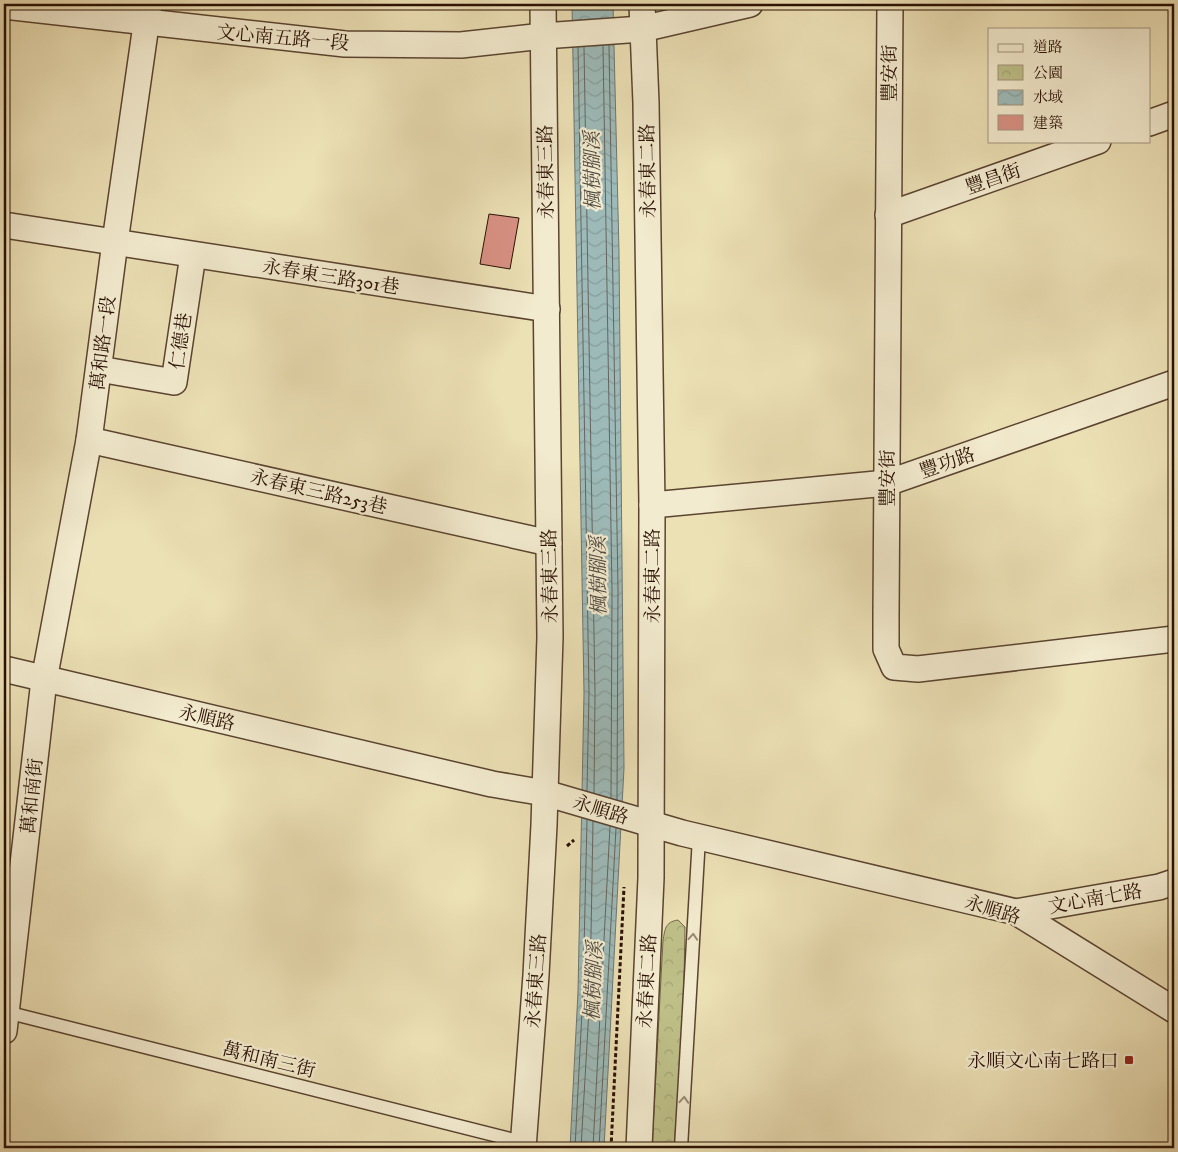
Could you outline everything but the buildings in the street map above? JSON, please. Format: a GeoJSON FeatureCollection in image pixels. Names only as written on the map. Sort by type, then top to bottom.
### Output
{"type":"FeatureCollection","features":[{"type":"Feature","properties":{"kind":"street","name":"永春東三路"},"geometry":{"type":"LineString","coordinates":[[522,1145],[536,975],[550,637],[547,309],[553,35],[543,4]]}},
{"type":"Feature","properties":{"kind":"street","name":"永春東二路"},"geometry":{"type":"LineString","coordinates":[[639,1148],[651,878],[652,505],[646,103],[636,29],[642,4]]}},
{"type":"Feature","properties":{"kind":"street"},"geometry":{"type":"LineString","coordinates":[[636,29],[750,4]]}},
{"type":"Feature","properties":{"kind":"street","name":"豐安街"},"geometry":{"type":"LineString","coordinates":[[890,4],[886,649],[894,667],[918,669],[1174,639]]}},
{"type":"Feature","properties":{"kind":"street","name":"文心南五路一段"},"geometry":{"type":"LineString","coordinates":[[4,6],[148,14],[345,44],[462,45],[553,35],[636,29]]}},
{"type":"Feature","properties":{"kind":"street","name":"萬和路一段"},"geometry":{"type":"LineString","coordinates":[[44,680],[90,440],[115,242],[148,14]]}},
{"type":"Feature","properties":{"kind":"street"},"geometry":{"type":"LineString","coordinates":[[1150,123],[1174,114]]}},
{"type":"Feature","properties":{"kind":"street","name":"豐昌街"},"geometry":{"type":"LineString","coordinates":[[888,215],[1095,142]]}},
{"type":"Feature","properties":{"kind":"street","name":"永春東三路301巷"},"geometry":{"type":"LineString","coordinates":[[4,225],[547,309]]}},
{"type":"Feature","properties":{"kind":"street","name":"仁德巷"},"geometry":{"type":"LineString","coordinates":[[99,369],[174,382],[193,255]]}},
{"type":"Feature","properties":{"kind":"street","name":"豐功路"},"geometry":{"type":"LineString","coordinates":[[652,505],[887,483],[1174,383]]}},
{"type":"Feature","properties":{"kind":"street","name":"永春東三路253巷"},"geometry":{"type":"LineString","coordinates":[[90,440],[549,542]]}},
{"type":"Feature","properties":{"kind":"street","name":"永順路"},"geometry":{"type":"LineString","coordinates":[[4,669],[44,680],[492,784],[545,793],[699,837],[1016,912],[1174,1010]]}},
{"type":"Feature","properties":{"kind":"street","name":"萬和南街"},"geometry":{"type":"LineString","coordinates":[[5,1021],[44,680]]}},
{"type":"Feature","properties":{"kind":"street","name":"文心南七路"},"geometry":{"type":"LineString","coordinates":[[1016,912],[1174,882]]}},
{"type":"Feature","properties":{"kind":"lane"},"geometry":{"type":"LineString","coordinates":[[681,1148],[699,837]]}},
{"type":"Feature","properties":{"kind":"lane","name":"萬和南三街"},"geometry":{"type":"LineString","coordinates":[[5,1021],[522,1145]]}},
{"type":"Feature","properties":{"kind":"path"},"geometry":{"type":"LineString","coordinates":[[611,1148],[625,882]]}},
{"type":"Feature","properties":{"kind":"green space"},"geometry":{"type":"Polygon","coordinates":[[[678,920],[685,927],[683,1033],[674,1148],[652,1148],[663,941],[668,924],[678,920]]]}},
{"type":"Feature","properties":{"kind":"water","name":"楓樹腳溪"},"geometry":{"type":"Polygon","coordinates":[[[572,4],[613,4],[619,252],[624,768],[604,1148],[570,1148],[578,992],[584,693],[572,4]]]}},
{"type":"Feature","properties":{"kind":"place","name":"永順文心南七路口"},"geometry":{"type":"Point","coordinates":[1129,1060]}}]}
